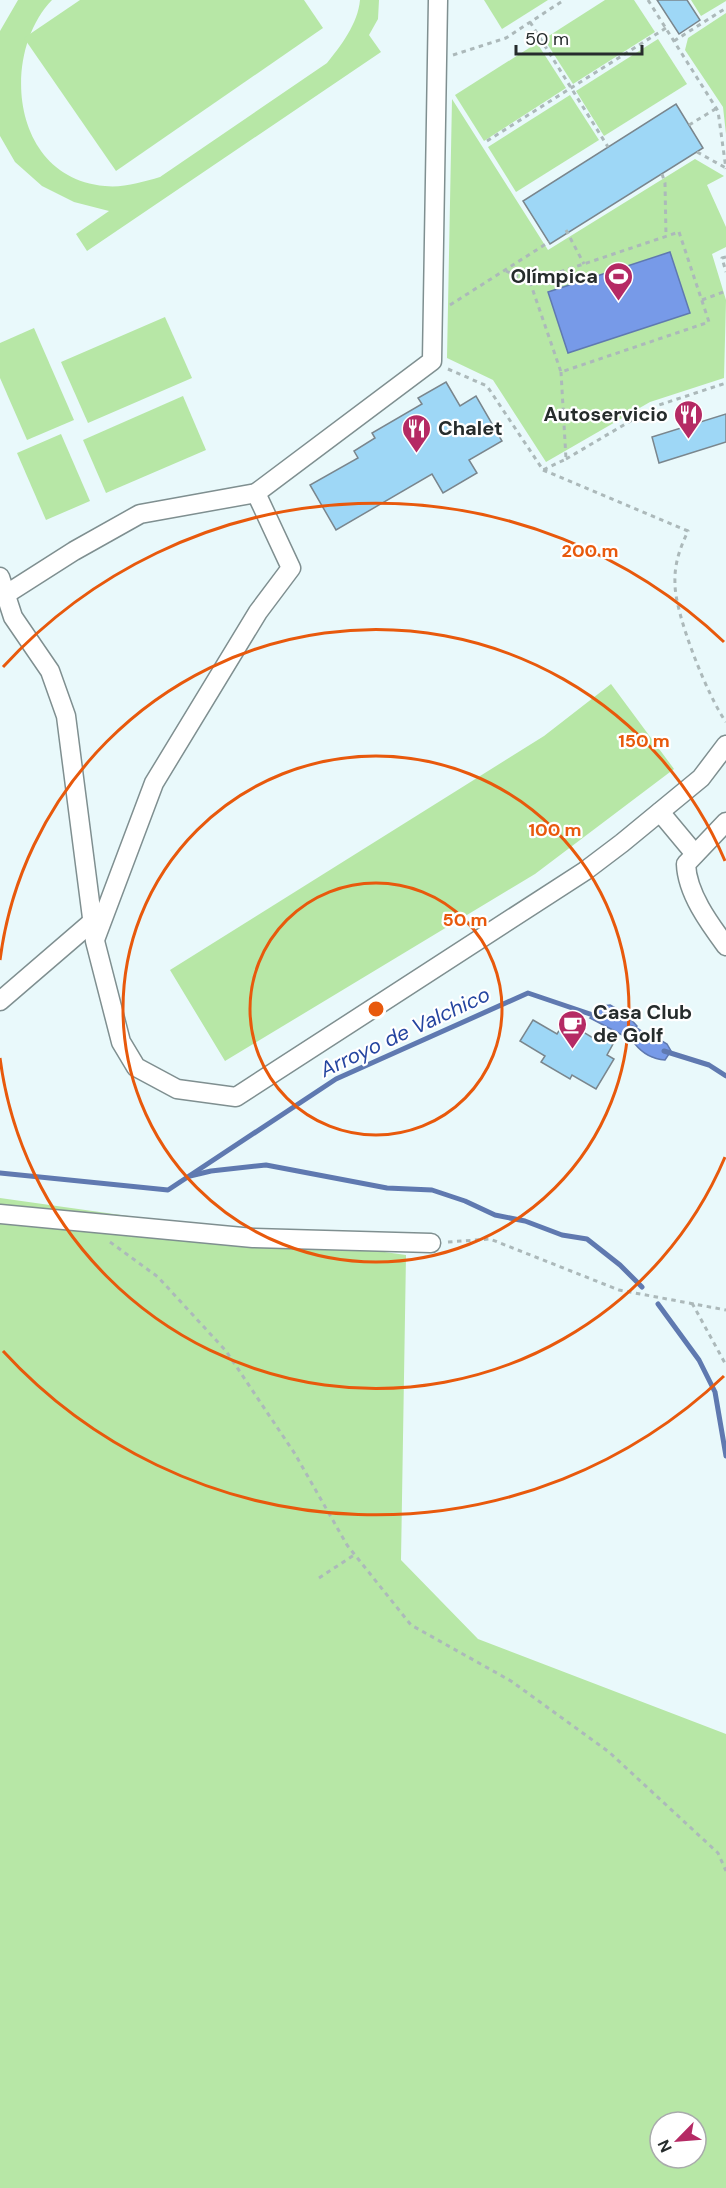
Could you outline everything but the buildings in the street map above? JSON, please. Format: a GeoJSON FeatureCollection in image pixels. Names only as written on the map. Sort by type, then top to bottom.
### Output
{"type":"FeatureCollection","features":[{"type":"Feature","properties":{"kind":"street"},"geometry":{"type":"LineString","coordinates":[[5,596],[74,551],[140,514],[256,493],[432,361],[438,0]]}},
{"type":"Feature","properties":{"kind":"street"},"geometry":{"type":"LineString","coordinates":[[95,941],[154,783],[258,612],[291,568],[256,493]]}},
{"type":"Feature","properties":{"kind":"street"},"geometry":{"type":"LineString","coordinates":[[0,577],[14,616],[50,671],[66,716],[95,941],[121,1042],[136,1067],[177,1089],[236,1098],[585,871],[701,778],[726,746]]}},
{"type":"Feature","properties":{"kind":"street"},"geometry":{"type":"LineString","coordinates":[[660,812],[695,854]]}},
{"type":"Feature","properties":{"kind":"street"},"geometry":{"type":"LineString","coordinates":[[726,822],[686,864],[686,876],[694,894],[726,946]]}},
{"type":"Feature","properties":{"kind":"street"},"geometry":{"type":"LineString","coordinates":[[0,1001],[93,921]]}},
{"type":"Feature","properties":{"kind":"street"},"geometry":{"type":"LineString","coordinates":[[0,1214],[253,1238],[431,1243]]}},
{"type":"Feature","properties":{"kind":"path"},"geometry":{"type":"LineString","coordinates":[[437,60],[506,38],[564,0]]}},
{"type":"Feature","properties":{"kind":"path"},"geometry":{"type":"LineString","coordinates":[[648,0],[717,108],[726,169]]}},
{"type":"Feature","properties":{"kind":"path"},"geometry":{"type":"LineString","coordinates":[[674,41],[726,8]]}},
{"type":"Feature","properties":{"kind":"path"},"geometry":{"type":"LineString","coordinates":[[530,22],[608,147]]}},
{"type":"Feature","properties":{"kind":"path"},"geometry":{"type":"LineString","coordinates":[[487,141],[666,28]]}},
{"type":"Feature","properties":{"kind":"path"},"geometry":{"type":"LineString","coordinates":[[689,125],[717,108]]}},
{"type":"Feature","properties":{"kind":"path"},"geometry":{"type":"LineString","coordinates":[[697,152],[726,169]]}},
{"type":"Feature","properties":{"kind":"path"},"geometry":{"type":"LineString","coordinates":[[662,174],[665,183],[666,236]]}},
{"type":"Feature","properties":{"kind":"path"},"geometry":{"type":"LineString","coordinates":[[566,230],[584,264]]}},
{"type":"Feature","properties":{"kind":"path"},"geometry":{"type":"LineString","coordinates":[[506,271],[530,282],[679,232],[709,322],[561,372]]}},
{"type":"Feature","properties":{"kind":"path"},"geometry":{"type":"LineString","coordinates":[[433,315],[549,242]]}},
{"type":"Feature","properties":{"kind":"path"},"geometry":{"type":"LineString","coordinates":[[726,257],[722,258],[726,272]]}},
{"type":"Feature","properties":{"kind":"path"},"geometry":{"type":"LineString","coordinates":[[530,282],[561,372],[566,459]]}},
{"type":"Feature","properties":{"kind":"path"},"geometry":{"type":"LineString","coordinates":[[702,300],[726,291]]}},
{"type":"Feature","properties":{"kind":"path"},"geometry":{"type":"LineString","coordinates":[[432,361],[487,386],[543,470],[688,531],[677,556],[675,585],[679,611],[704,681],[726,722]]}},
{"type":"Feature","properties":{"kind":"path"},"geometry":{"type":"LineString","coordinates":[[543,470],[656,406],[726,383]]}},
{"type":"Feature","properties":{"kind":"path"},"geometry":{"type":"LineString","coordinates":[[105,1238],[158,1277],[226,1351],[295,1454],[346,1545],[411,1624],[511,1681],[609,1752],[718,1853],[726,1871]]}},
{"type":"Feature","properties":{"kind":"path"},"geometry":{"type":"LineString","coordinates":[[431,1243],[490,1239],[619,1290],[726,1310]]}},
{"type":"Feature","properties":{"kind":"path"},"geometry":{"type":"LineString","coordinates":[[692,1303],[726,1365]]}},
{"type":"Feature","properties":{"kind":"path"},"geometry":{"type":"LineString","coordinates":[[319,1578],[354,1555]]}},
{"type":"Feature","properties":{"kind":"green space"},"geometry":{"type":"Polygon","coordinates":[[[18,0],[52,0],[35,23],[25,51],[21,80],[24,110],[33,138],[50,161],[74,178],[105,186],[140,183],[160,177],[327,63],[352,26],[360,0],[379,0],[378,19],[369,35],[381,52],[87,251],[76,234],[109,211],[74,202],[42,186],[15,162],[0,136],[0,31],[18,0]]]}},
{"type":"Feature","properties":{"kind":"green space"},"geometry":{"type":"Polygon","coordinates":[[[80,0],[304,0],[323,28],[116,171],[24,38],[80,0]]]}},
{"type":"Feature","properties":{"kind":"green space"},"geometry":{"type":"Polygon","coordinates":[[[484,0],[548,0],[502,29],[484,0]]]}},
{"type":"Feature","properties":{"kind":"green space"},"geometry":{"type":"Polygon","coordinates":[[[605,0],[634,0],[655,32],[573,84],[544,39],[605,0]]]}},
{"type":"Feature","properties":{"kind":"green space"},"geometry":{"type":"Polygon","coordinates":[[[691,0],[726,0],[726,1],[701,16],[691,0]]]}},
{"type":"Feature","properties":{"kind":"green space"},"geometry":{"type":"Polygon","coordinates":[[[726,13],[726,134],[723,107],[685,50],[688,38],[726,13]]]}},
{"type":"Feature","properties":{"kind":"green space"},"geometry":{"type":"Polygon","coordinates":[[[658,39],[687,84],[604,136],[576,91],[658,39]]]}},
{"type":"Feature","properties":{"kind":"green space"},"geometry":{"type":"Polygon","coordinates":[[[537,43],[566,88],[484,141],[455,95],[537,43]]]}},
{"type":"Feature","properties":{"kind":"green space"},"geometry":{"type":"Polygon","coordinates":[[[570,95],[599,140],[516,192],[488,147],[570,95]]]}},
{"type":"Feature","properties":{"kind":"green space"},"geometry":{"type":"Polygon","coordinates":[[[452,99],[548,250],[695,159],[724,176],[707,185],[726,227],[726,247],[712,254],[726,300],[724,378],[650,402],[546,462],[493,380],[447,358],[452,99]]]}},
{"type":"Feature","properties":{"kind":"green space"},"geometry":{"type":"Polygon","coordinates":[[[165,317],[192,378],[88,423],[61,362],[165,317]]]}},
{"type":"Feature","properties":{"kind":"green space"},"geometry":{"type":"Polygon","coordinates":[[[34,328],[74,420],[27,440],[0,378],[0,343],[34,328]]]}},
{"type":"Feature","properties":{"kind":"green space"},"geometry":{"type":"Polygon","coordinates":[[[183,396],[206,450],[106,493],[83,440],[183,396]]]}},
{"type":"Feature","properties":{"kind":"green space"},"geometry":{"type":"Polygon","coordinates":[[[61,434],[90,501],[46,520],[17,453],[61,434]]]}},
{"type":"Feature","properties":{"kind":"green space"},"geometry":{"type":"Polygon","coordinates":[[[611,684],[674,769],[535,874],[225,1061],[170,970],[544,736],[611,684]]]}},
{"type":"Feature","properties":{"kind":"green space"},"geometry":{"type":"Polygon","coordinates":[[[0,1198],[406,1255],[401,1560],[478,1639],[726,1734],[726,2188],[0,2188],[0,1198]]]}},
{"type":"Feature","properties":{"kind":"water","name":"Olímpica"},"geometry":{"type":"Polygon","coordinates":[[[670,252],[690,313],[568,353],[548,292],[670,252]]]}},
{"type":"Feature","properties":{"kind":"water"},"geometry":{"type":"Polygon","coordinates":[[[610,1005],[626,1014],[637,1026],[628,1038],[590,1018],[602,1006],[610,1005]]]}},
{"type":"Feature","properties":{"kind":"water"},"geometry":{"type":"Polygon","coordinates":[[[647,1032],[667,1044],[671,1051],[665,1060],[648,1055],[635,1044],[647,1032]]]}},
{"type":"Feature","properties":{"kind":"waterway","name":"Arroyo de Valchico"},"geometry":{"type":"LineString","coordinates":[[0,1173],[168,1190],[336,1079],[528,993],[599,1017]]}},
{"type":"Feature","properties":{"kind":"waterway","name":"Arroyo de Valchico"},"geometry":{"type":"LineString","coordinates":[[630,1027],[648,1038]]}},
{"type":"Feature","properties":{"kind":"waterway","name":"Arroyo de Valchico"},"geometry":{"type":"LineString","coordinates":[[664,1051],[709,1065],[726,1076]]}},
{"type":"Feature","properties":{"kind":"waterway"},"geometry":{"type":"LineString","coordinates":[[190,1176],[211,1171],[266,1165],[387,1188],[432,1190],[465,1201],[495,1215],[525,1221],[562,1235],[587,1239],[620,1265],[642,1287]]}},
{"type":"Feature","properties":{"kind":"waterway"},"geometry":{"type":"LineString","coordinates":[[658,1304],[699,1360],[715,1392],[726,1456]]}},
{"type":"Feature","properties":{"kind":"place","name":"Olímpica"},"geometry":{"type":"Point","coordinates":[619,302]}},
{"type":"Feature","properties":{"kind":"place","name":"Autoservicio"},"geometry":{"type":"Point","coordinates":[689,440]}},
{"type":"Feature","properties":{"kind":"place","name":"Chalet"},"geometry":{"type":"Point","coordinates":[417,454]}},
{"type":"Feature","properties":{"kind":"place","name":"Casa Club de Golf"},"geometry":{"type":"Point","coordinates":[572,1050]}}]}
